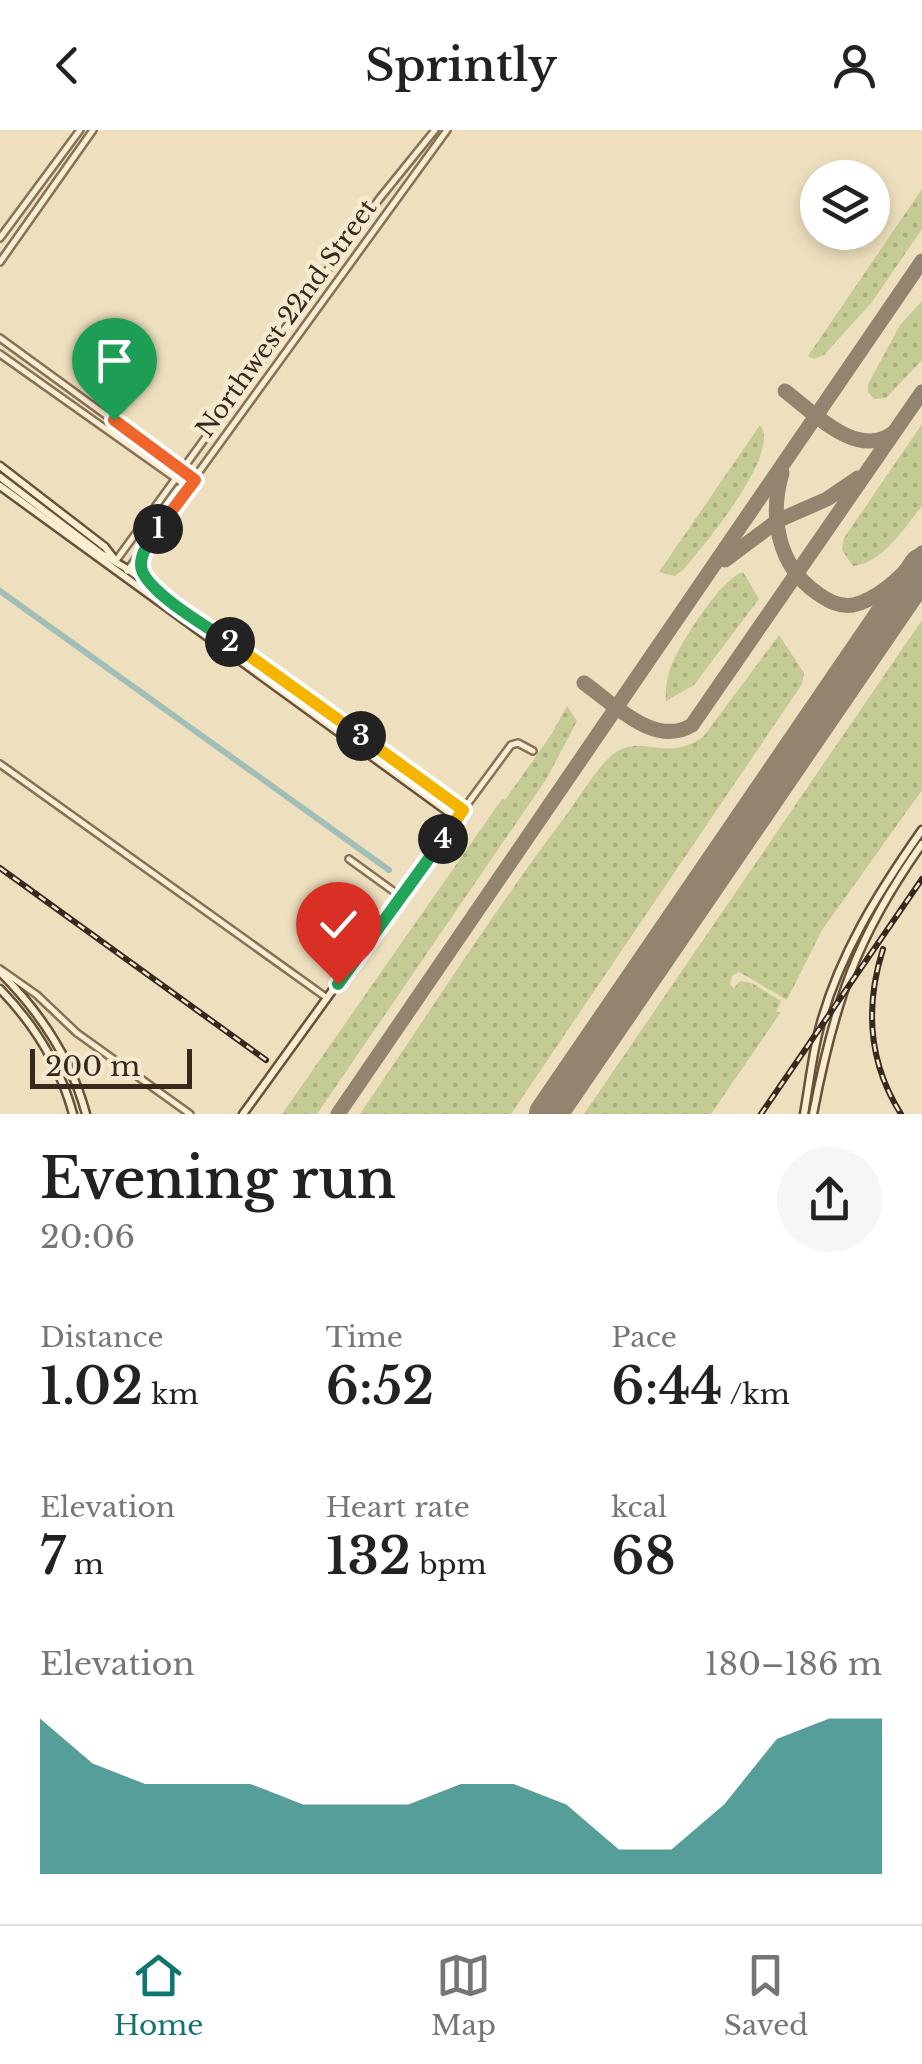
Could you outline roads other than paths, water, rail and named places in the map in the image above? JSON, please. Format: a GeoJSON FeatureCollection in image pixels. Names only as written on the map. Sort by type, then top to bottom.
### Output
{"type":"FeatureCollection","features":[{"type":"Feature","properties":{"kind":"main road"},"geometry":{"type":"LineString","coordinates":[[0,466],[105,546],[116,561]]}},
{"type":"Feature","properties":{"kind":"main road"},"geometry":{"type":"LineString","coordinates":[[0,477],[100,554],[116,561],[463,810],[242,1114]]}},
{"type":"Feature","properties":{"kind":"main road"},"geometry":{"type":"LineString","coordinates":[[0,486],[458,819]]}},
{"type":"Feature","properties":{"kind":"main road"},"geometry":{"type":"LineString","coordinates":[[145,547],[141,567],[148,584]]}},
{"type":"Feature","properties":{"kind":"main road"},"geometry":{"type":"LineString","coordinates":[[804,1114],[820,1028],[854,938],[922,830]]}},
{"type":"Feature","properties":{"kind":"main road"},"geometry":{"type":"LineString","coordinates":[[813,1114],[834,1014],[850,969],[879,910],[922,844]]}},
{"type":"Feature","properties":{"kind":"main road"},"geometry":{"type":"LineString","coordinates":[[0,971],[56,1041],[78,1086],[86,1114]]}},
{"type":"Feature","properties":{"kind":"main road"},"geometry":{"type":"LineString","coordinates":[[0,989],[46,1049],[73,1114]]}},
{"type":"Feature","properties":{"kind":"street"},"geometry":{"type":"LineString","coordinates":[[0,238],[80,130]]}},
{"type":"Feature","properties":{"kind":"street"},"geometry":{"type":"LineString","coordinates":[[0,262],[93,130]]}},
{"type":"Feature","properties":{"kind":"street","name":"Northwest 22nd Street"},"geometry":{"type":"LineString","coordinates":[[110,569],[380,198],[434,130]]}},
{"type":"Feature","properties":{"kind":"street","name":"Northwest 22nd Street"},"geometry":{"type":"LineString","coordinates":[[123,578],[447,130]]}},
{"type":"Feature","properties":{"kind":"street"},"geometry":{"type":"LineString","coordinates":[[0,338],[195,480]]}},
{"type":"Feature","properties":{"kind":"street"},"geometry":{"type":"LineString","coordinates":[[0,354],[189,488]]}},
{"type":"Feature","properties":{"kind":"street"},"geometry":{"type":"LineString","coordinates":[[463,810],[508,748],[518,742],[533,750]]}},
{"type":"Feature","properties":{"kind":"street"},"geometry":{"type":"LineString","coordinates":[[0,764],[327,998]]}},
{"type":"Feature","properties":{"kind":"street"},"geometry":{"type":"LineString","coordinates":[[349,859],[400,896]]}},
{"type":"Feature","properties":{"kind":"street"},"geometry":{"type":"LineString","coordinates":[[0,971],[47,1004],[77,1033],[190,1114]]}},
{"type":"Feature","properties":{"kind":"waterway"},"geometry":{"type":"LineString","coordinates":[[0,591],[389,870]]}},
{"type":"Feature","properties":{"kind":"railway"},"geometry":{"type":"LineString","coordinates":[[0,868],[266,1060]]}},
{"type":"Feature","properties":{"kind":"railway"},"geometry":{"type":"LineString","coordinates":[[761,1114],[922,879]]}},
{"type":"Feature","properties":{"kind":"railway"},"geometry":{"type":"LineString","coordinates":[[883,949],[874,992],[873,1033],[882,1074],[901,1114]]}}]}
